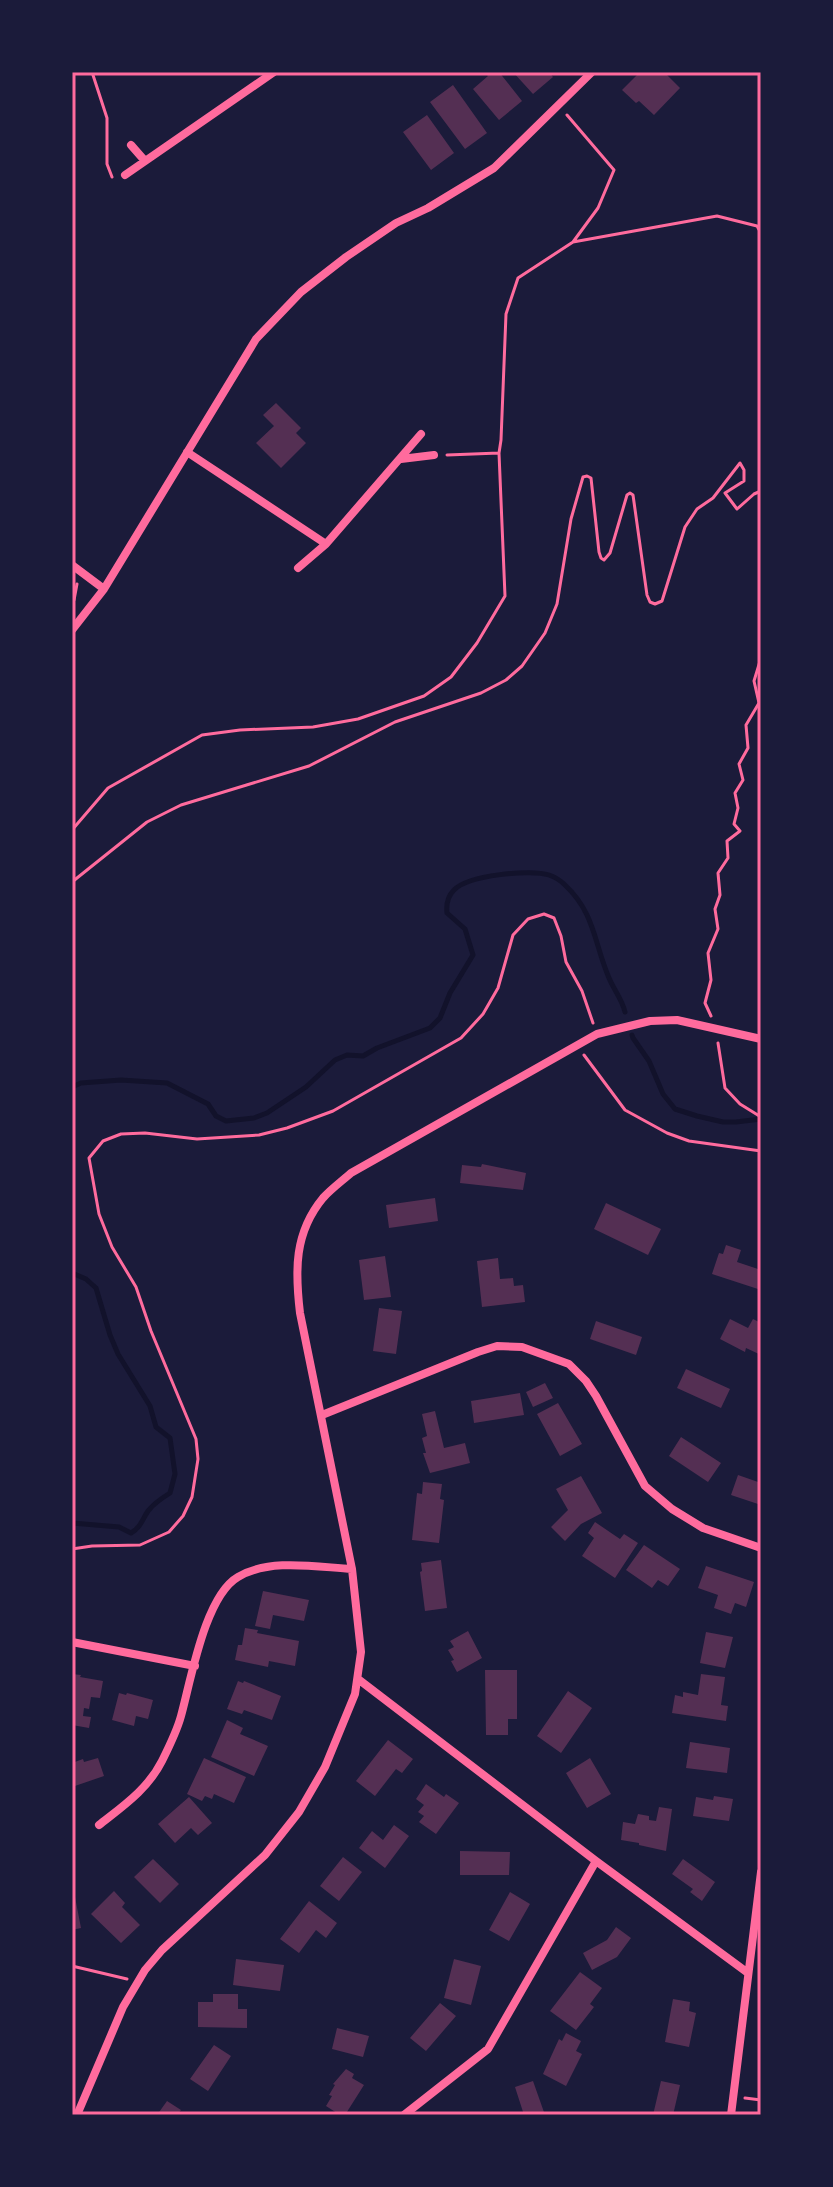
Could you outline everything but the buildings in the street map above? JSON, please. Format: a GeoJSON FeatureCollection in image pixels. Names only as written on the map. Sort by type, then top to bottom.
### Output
{"type":"FeatureCollection","features":[{"type":"Feature","properties":{"kind":"street"},"geometry":{"type":"LineString","coordinates":[[125,175],[274,72]]}},
{"type":"Feature","properties":{"kind":"street"},"geometry":{"type":"LineString","coordinates":[[72,630],[104,589],[256,339],[301,292],[396,223],[428,208],[494,168],[586,74]]}},
{"type":"Feature","properties":{"kind":"street"},"geometry":{"type":"LineString","coordinates":[[131,145],[145,161]]}},
{"type":"Feature","properties":{"kind":"street"},"geometry":{"type":"LineString","coordinates":[[298,568],[326,544],[421,434]]}},
{"type":"Feature","properties":{"kind":"street"},"geometry":{"type":"LineString","coordinates":[[187,452],[326,544]]}},
{"type":"Feature","properties":{"kind":"street"},"geometry":{"type":"LineString","coordinates":[[400,459],[434,455]]}},
{"type":"Feature","properties":{"kind":"street"},"geometry":{"type":"LineString","coordinates":[[72,565],[104,589]]}},
{"type":"Feature","properties":{"kind":"street"},"geometry":{"type":"LineString","coordinates":[[77,2115],[123,2007],[138,1982],[162,1950],[265,1855],[299,1812],[325,1767],[355,1694],[361,1652],[352,1569],[300,1313],[296,1277],[299,1244],[323,1198],[351,1173],[601,1033],[642,1023],[677,1020],[761,1039]]}},
{"type":"Feature","properties":{"kind":"street"},"geometry":{"type":"LineString","coordinates":[[322,1415],[478,1352],[497,1346],[522,1347],[569,1364],[586,1381],[645,1486],[672,1509],[703,1528],[761,1548]]}},
{"type":"Feature","properties":{"kind":"street"},"geometry":{"type":"LineString","coordinates":[[99,1825],[144,1789],[161,1763],[180,1720],[209,1616],[219,1594],[236,1578],[259,1569],[282,1566],[352,1569]]}},
{"type":"Feature","properties":{"kind":"street"},"geometry":{"type":"LineString","coordinates":[[72,1642],[195,1666]]}},
{"type":"Feature","properties":{"kind":"street"},"geometry":{"type":"LineString","coordinates":[[358,1679],[748,1973]]}},
{"type":"Feature","properties":{"kind":"street"},"geometry":{"type":"LineString","coordinates":[[404,2115],[488,2049],[596,1861]]}},
{"type":"Feature","properties":{"kind":"street"},"geometry":{"type":"LineString","coordinates":[[731,2115],[761,1872]]}},
{"type":"Feature","properties":{"kind":"path"},"geometry":{"type":"LineString","coordinates":[[92,72],[107,118],[107,164],[115,182],[125,175]]}},
{"type":"Feature","properties":{"kind":"path"},"geometry":{"type":"LineString","coordinates":[[72,830],[108,788],[202,735],[313,727],[358,719],[424,696],[451,677],[477,643],[505,596],[499,453],[506,314],[518,278],[573,242],[598,208],[614,170],[558,105]]}},
{"type":"Feature","properties":{"kind":"path"},"geometry":{"type":"LineString","coordinates":[[573,242],[717,216],[757,226],[761,233]]}},
{"type":"Feature","properties":{"kind":"path"},"geometry":{"type":"LineString","coordinates":[[434,455],[499,453]]}},
{"type":"Feature","properties":{"kind":"path"},"geometry":{"type":"LineString","coordinates":[[72,882],[147,822],[181,805],[309,766],[395,722],[481,693],[506,680],[522,666],[545,633],[557,604],[571,519],[583,477],[591,478],[599,552],[604,560],[610,553],[627,495],[633,495],[647,595],[650,602],[655,604],[662,601],[685,527],[697,509],[713,498],[740,463],[744,481],[725,493],[737,509],[761,491]]}},
{"type":"Feature","properties":{"kind":"path"},"geometry":{"type":"LineString","coordinates":[[72,603],[77,579]]}},
{"type":"Feature","properties":{"kind":"path"},"geometry":{"type":"LineString","coordinates":[[761,658],[754,681],[759,703],[746,725],[748,748],[739,764],[743,780],[735,793],[738,808],[734,824],[740,831],[727,841],[728,858],[718,873],[720,895],[715,909],[718,929],[708,953],[711,980],[705,1003],[716,1028],[725,1088],[740,1104],[761,1117]]}},
{"type":"Feature","properties":{"kind":"path"},"geometry":{"type":"LineString","coordinates":[[72,1549],[140,1545],[169,1532],[183,1516],[192,1497],[198,1459],[196,1439],[136,1287],[112,1247],[99,1214],[89,1158],[103,1141],[121,1134],[145,1133],[197,1139],[259,1135],[333,1111],[365,1095],[461,1038],[483,1014],[498,988],[513,935],[528,919],[544,914],[554,918],[566,962],[601,1033]]}},
{"type":"Feature","properties":{"kind":"path"},"geometry":{"type":"LineString","coordinates":[[577,1045],[625,1110],[689,1141],[761,1151]]}},
{"type":"Feature","properties":{"kind":"path"},"geometry":{"type":"LineString","coordinates":[[72,1966],[138,1982]]}},
{"type":"Feature","properties":{"kind":"path"},"geometry":{"type":"LineString","coordinates":[[733,2096],[761,2100]]}},
{"type":"Feature","properties":{"kind":"waterway"},"geometry":{"type":"LineString","coordinates":[[72,1087],[81,1083],[121,1080],[167,1083],[208,1104],[216,1116],[226,1121],[254,1118],[267,1113],[306,1087],[335,1060],[347,1055],[363,1056],[430,1028],[440,1018],[450,993],[473,955],[465,929],[447,913],[449,898],[454,890],[472,880],[500,875],[549,875],[562,882],[575,896],[588,918],[609,978],[625,1012]]}},
{"type":"Feature","properties":{"kind":"waterway"},"geometry":{"type":"LineString","coordinates":[[632,1035],[649,1061],[663,1094],[675,1109],[723,1122],[761,1119]]}},
{"type":"Feature","properties":{"kind":"waterway"},"geometry":{"type":"LineString","coordinates":[[72,1273],[96,1288],[118,1354],[150,1406],[156,1427],[170,1438],[175,1474],[170,1493],[148,1511],[131,1533],[119,1527],[72,1523]]}}]}
